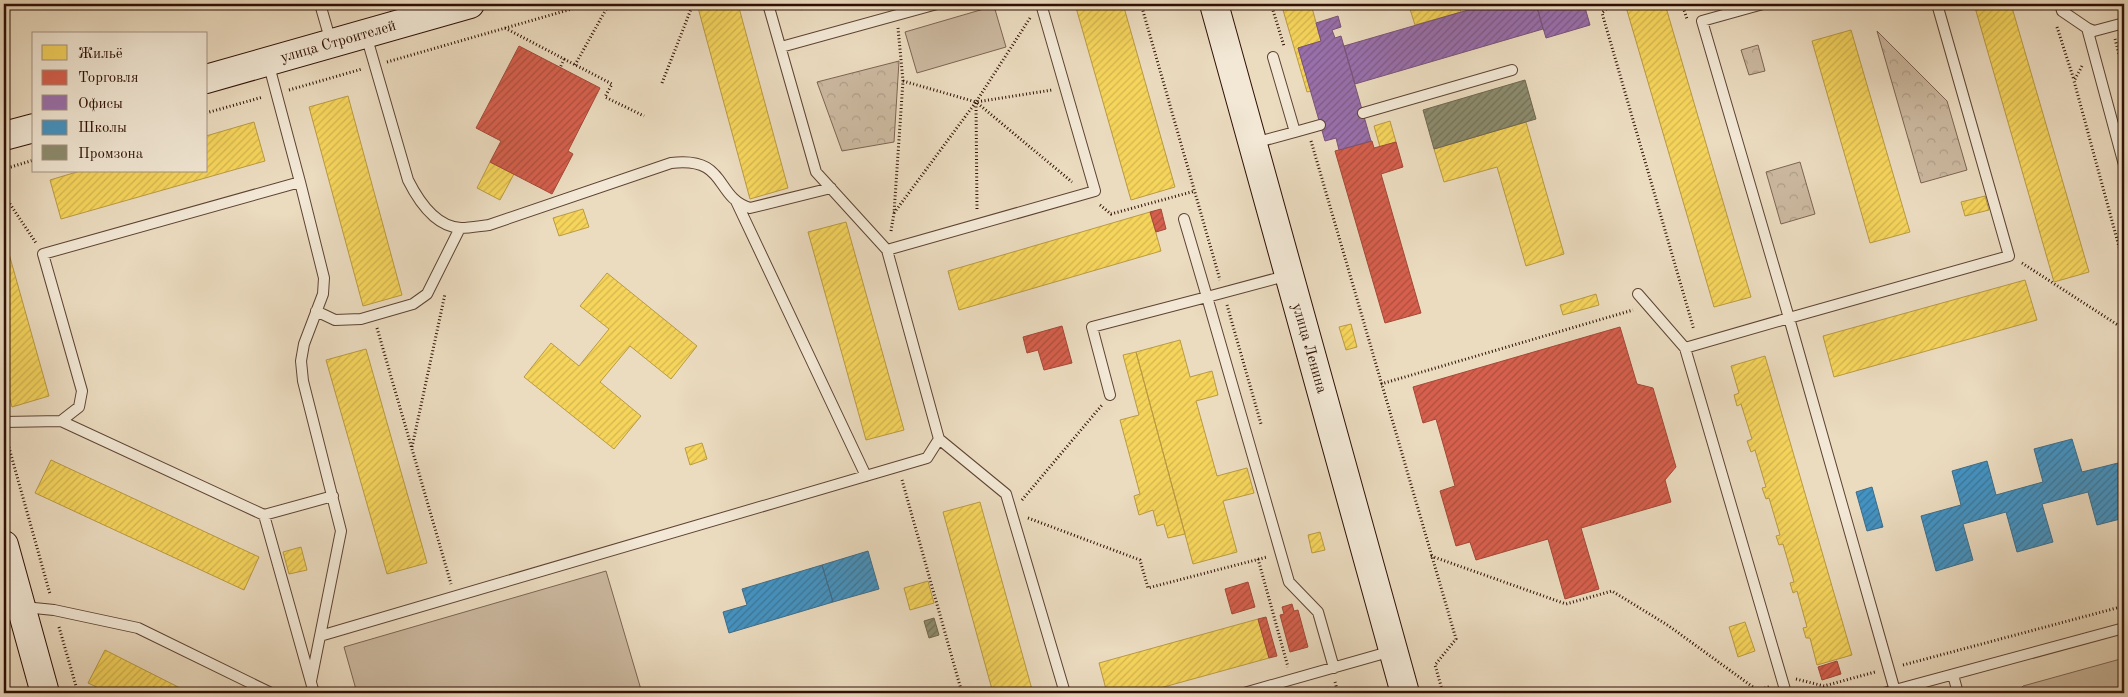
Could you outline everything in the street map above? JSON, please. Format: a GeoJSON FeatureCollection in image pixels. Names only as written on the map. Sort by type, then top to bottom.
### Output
{"type":"FeatureCollection","features":[{"type":"Feature","properties":{"kind":"main road","name":"улица Строителей"},"geometry":{"type":"LineString","coordinates":[[208,78],[470,4]]}},
{"type":"Feature","properties":{"kind":"main road","name":"улица Ленина"},"geometry":{"type":"LineString","coordinates":[[1214,4],[1405,693]]}},
{"type":"Feature","properties":{"kind":"main road"},"geometry":{"type":"LineString","coordinates":[[4,136],[32,129]]}},
{"type":"Feature","properties":{"kind":"main road"},"geometry":{"type":"LineString","coordinates":[[4,545],[45,693]]}},
{"type":"Feature","properties":{"kind":"lane"},"geometry":{"type":"LineString","coordinates":[[320,4],[332,43]]}},
{"type":"Feature","properties":{"kind":"lane"},"geometry":{"type":"LineString","coordinates":[[768,4],[816,172],[887,250],[939,439],[1006,494],[1065,693]]}},
{"type":"Feature","properties":{"kind":"lane"},"geometry":{"type":"LineString","coordinates":[[781,47],[937,4]]}},
{"type":"Feature","properties":{"kind":"lane"},"geometry":{"type":"LineString","coordinates":[[887,250],[1095,190],[1041,4]]}},
{"type":"Feature","properties":{"kind":"lane"},"geometry":{"type":"LineString","coordinates":[[1763,4],[1702,21],[1789,318],[1902,691]]}},
{"type":"Feature","properties":{"kind":"lane"},"geometry":{"type":"LineString","coordinates":[[1685,348],[2010,256],[1937,4]]}},
{"type":"Feature","properties":{"kind":"lane"},"geometry":{"type":"LineString","coordinates":[[2060,4],[2062,11],[2094,32],[2124,23]]}},
{"type":"Feature","properties":{"kind":"lane"},"geometry":{"type":"LineString","coordinates":[[2087,28],[2124,165]]}},
{"type":"Feature","properties":{"kind":"lane"},"geometry":{"type":"LineString","coordinates":[[366,34],[408,180],[418,200],[436,218],[460,228],[488,224],[671,163],[687,161],[698,163],[709,169],[736,200],[743,206],[750,208],[762,207],[831,188]]}},
{"type":"Feature","properties":{"kind":"lane"},"geometry":{"type":"LineString","coordinates":[[1273,57],[1295,132]]}},
{"type":"Feature","properties":{"kind":"lane"},"geometry":{"type":"LineString","coordinates":[[268,61],[324,278],[323,294],[304,344],[301,362],[303,381],[342,531],[311,681]]}},
{"type":"Feature","properties":{"kind":"lane"},"geometry":{"type":"LineString","coordinates":[[1363,113],[1512,70]]}},
{"type":"Feature","properties":{"kind":"lane"},"geometry":{"type":"LineString","coordinates":[[1253,144],[1320,125]]}},
{"type":"Feature","properties":{"kind":"lane"},"geometry":{"type":"LineString","coordinates":[[61,421],[79,407],[82,391],[43,254],[300,182]]}},
{"type":"Feature","properties":{"kind":"lane"},"geometry":{"type":"LineString","coordinates":[[736,200],[866,476]]}},
{"type":"Feature","properties":{"kind":"lane"},"geometry":{"type":"LineString","coordinates":[[1184,219],[1289,582],[1318,612],[1333,668]]}},
{"type":"Feature","properties":{"kind":"lane"},"geometry":{"type":"LineString","coordinates":[[316,311],[334,320],[361,320],[413,304],[427,294],[460,228]]}},
{"type":"Feature","properties":{"kind":"lane"},"geometry":{"type":"LineString","coordinates":[[1110,395],[1092,327],[1290,275]]}},
{"type":"Feature","properties":{"kind":"lane"},"geometry":{"type":"LineString","coordinates":[[1638,294],[1685,348],[1786,693]]}},
{"type":"Feature","properties":{"kind":"lane"},"geometry":{"type":"LineString","coordinates":[[4,422],[61,421],[264,515],[333,496]]}},
{"type":"Feature","properties":{"kind":"lane"},"geometry":{"type":"LineString","coordinates":[[320,636],[927,458],[939,439]]}},
{"type":"Feature","properties":{"kind":"lane"},"geometry":{"type":"LineString","coordinates":[[264,515],[314,693]]}},
{"type":"Feature","properties":{"kind":"lane"},"geometry":{"type":"LineString","coordinates":[[20,607],[54,610],[138,628],[271,693]]}},
{"type":"Feature","properties":{"kind":"lane"},"geometry":{"type":"LineString","coordinates":[[1884,693],[1902,691],[2124,628]]}},
{"type":"Feature","properties":{"kind":"lane"},"geometry":{"type":"LineString","coordinates":[[1248,693],[1393,651]]}},
{"type":"Feature","properties":{"kind":"lane"},"geometry":{"type":"LineString","coordinates":[[1953,675],[1958,693]]}},
{"type":"Feature","properties":{"kind":"path"},"geometry":{"type":"LineString","coordinates":[[208,112],[589,4]]}},
{"type":"Feature","properties":{"kind":"path"},"geometry":{"type":"LineString","coordinates":[[574,64],[609,4]]}},
{"type":"Feature","properties":{"kind":"path"},"geometry":{"type":"LineString","coordinates":[[662,83],[693,4]]}},
{"type":"Feature","properties":{"kind":"path"},"geometry":{"type":"LineString","coordinates":[[1141,4],[1262,426]]}},
{"type":"Feature","properties":{"kind":"path"},"geometry":{"type":"LineString","coordinates":[[1271,4],[1285,52]]}},
{"type":"Feature","properties":{"kind":"path"},"geometry":{"type":"LineString","coordinates":[[1689,26],[1683,6],[1696,4]]}},
{"type":"Feature","properties":{"kind":"path"},"geometry":{"type":"LineString","coordinates":[[894,213],[976,102],[1034,12]]}},
{"type":"Feature","properties":{"kind":"path"},"geometry":{"type":"LineString","coordinates":[[887,250],[894,213],[903,81],[900,32],[895,16]]}},
{"type":"Feature","properties":{"kind":"path"},"geometry":{"type":"LineString","coordinates":[[2056,21],[2074,81]]}},
{"type":"Feature","properties":{"kind":"path"},"geometry":{"type":"LineString","coordinates":[[2111,27],[2124,73]]}},
{"type":"Feature","properties":{"kind":"path"},"geometry":{"type":"LineString","coordinates":[[505,28],[612,84],[605,97],[644,116]]}},
{"type":"Feature","properties":{"kind":"path"},"geometry":{"type":"LineString","coordinates":[[560,68],[564,59]]}},
{"type":"Feature","properties":{"kind":"path"},"geometry":{"type":"LineString","coordinates":[[903,81],[976,102],[1111,214],[1195,191]]}},
{"type":"Feature","properties":{"kind":"path"},"geometry":{"type":"LineString","coordinates":[[976,102],[1065,88]]}},
{"type":"Feature","properties":{"kind":"path"},"geometry":{"type":"LineString","coordinates":[[976,102],[977,224]]}},
{"type":"Feature","properties":{"kind":"path"},"geometry":{"type":"LineString","coordinates":[[1308,129],[1456,639],[1435,665],[1443,693]]}},
{"type":"Feature","properties":{"kind":"path"},"geometry":{"type":"LineString","coordinates":[[4,169],[32,161]]}},
{"type":"Feature","properties":{"kind":"path"},"geometry":{"type":"LineString","coordinates":[[4,195],[43,254]]}},
{"type":"Feature","properties":{"kind":"path"},"geometry":{"type":"LineString","coordinates":[[2019,253],[2022,263],[2124,330]]}},
{"type":"Feature","properties":{"kind":"path"},"geometry":{"type":"LineString","coordinates":[[2012,265],[2022,263]]}},
{"type":"Feature","properties":{"kind":"path"},"geometry":{"type":"LineString","coordinates":[[412,448],[447,286]]}},
{"type":"Feature","properties":{"kind":"path"},"geometry":{"type":"LineString","coordinates":[[1381,384],[1648,306]]}},
{"type":"Feature","properties":{"kind":"path"},"geometry":{"type":"LineString","coordinates":[[373,316],[455,597]]}},
{"type":"Feature","properties":{"kind":"path"},"geometry":{"type":"LineString","coordinates":[[1110,395],[1012,512],[1140,560],[1148,588],[1281,553]]}},
{"type":"Feature","properties":{"kind":"path"},"geometry":{"type":"LineString","coordinates":[[4,429],[78,693]]}},
{"type":"Feature","properties":{"kind":"path"},"geometry":{"type":"LineString","coordinates":[[899,466],[962,693]]}},
{"type":"Feature","properties":{"kind":"path"},"geometry":{"type":"LineString","coordinates":[[1258,559],[1292,680]]}},
{"type":"Feature","properties":{"kind":"path"},"geometry":{"type":"LineString","coordinates":[[1874,662],[1876,672]]}},
{"type":"Feature","properties":{"kind":"path"},"geometry":{"type":"LineString","coordinates":[[1333,668],[1338,693]]}},
{"type":"Feature","properties":{"kind":"green space"},"geometry":{"type":"Polygon","coordinates":[[[994,6],[1006,47],[917,73],[905,32],[994,6]]]}},
{"type":"Feature","properties":{"kind":"green space"},"geometry":{"type":"Polygon","coordinates":[[[1877,31],[1947,101],[1967,170],[1921,183],[1877,31]]]}},
{"type":"Feature","properties":{"kind":"green space"},"geometry":{"type":"Polygon","coordinates":[[[1758,45],[1765,71],[1749,75],[1741,50],[1758,45]]]}},
{"type":"Feature","properties":{"kind":"green space"},"geometry":{"type":"Polygon","coordinates":[[[899,61],[894,142],[842,151],[817,82],[899,61]]]}},
{"type":"Feature","properties":{"kind":"green space"},"geometry":{"type":"Polygon","coordinates":[[[1800,162],[1815,214],[1781,224],[1766,172],[1800,162]]]}},
{"type":"Feature","properties":{"kind":"green space"},"geometry":{"type":"Polygon","coordinates":[[[606,571],[642,693],[357,693],[344,647],[606,571]]]}},
{"type":"Feature","properties":{"kind":"green space"},"geometry":{"type":"Polygon","coordinates":[[[2124,658],[2124,693],[2016,693],[2023,686],[2124,658]]]}},
{"type":"Feature","properties":{"kind":"building: Жильё"},"geometry":{"type":"Polygon","coordinates":[[[697,4],[738,4],[788,188],[750,199],[697,4]]]}},
{"type":"Feature","properties":{"kind":"building: Жильё"},"geometry":{"type":"Polygon","coordinates":[[[799,4],[823,4],[801,10],[799,4]]]}},
{"type":"Feature","properties":{"kind":"building: Жильё"},"geometry":{"type":"Polygon","coordinates":[[[1075,4],[1123,4],[1175,187],[1131,200],[1075,4]]]}},
{"type":"Feature","properties":{"kind":"building: Жильё"},"geometry":{"type":"Polygon","coordinates":[[[1311,4],[1321,41],[1298,48],[1311,91],[1307,92],[1283,10],[1311,4]]]}},
{"type":"Feature","properties":{"kind":"building: Жильё"},"geometry":{"type":"Polygon","coordinates":[[[1419,4],[1458,4],[1461,12],[1415,25],[1410,9],[1419,4]]]}},
{"type":"Feature","properties":{"kind":"building: Жильё"},"geometry":{"type":"Polygon","coordinates":[[[1636,4],[1665,4],[1751,297],[1714,307],[1626,7],[1636,4]]]}},
{"type":"Feature","properties":{"kind":"building: Жильё"},"geometry":{"type":"Polygon","coordinates":[[[1974,4],[2011,4],[2089,272],[2054,282],[1974,4]]]}},
{"type":"Feature","properties":{"kind":"building: Жильё"},"geometry":{"type":"Polygon","coordinates":[[[1851,30],[1910,232],[1870,243],[1812,41],[1851,30]]]}},
{"type":"Feature","properties":{"kind":"building: Жильё"},"geometry":{"type":"Polygon","coordinates":[[[348,96],[402,295],[363,306],[309,107],[348,96]]]}},
{"type":"Feature","properties":{"kind":"building: Жильё"},"geometry":{"type":"Polygon","coordinates":[[[1390,121],[1396,142],[1380,147],[1374,126],[1390,121]]]}},
{"type":"Feature","properties":{"kind":"building: Жильё"},"geometry":{"type":"Polygon","coordinates":[[[254,122],[265,161],[61,219],[50,180],[77,172],[208,172],[208,135],[254,122]]]}},
{"type":"Feature","properties":{"kind":"building: Жильё"},"geometry":{"type":"Polygon","coordinates":[[[1526,122],[1564,254],[1526,266],[1497,167],[1444,182],[1434,149],[1526,122]]]}},
{"type":"Feature","properties":{"kind":"building: Жильё"},"geometry":{"type":"Polygon","coordinates":[[[490,162],[514,174],[500,200],[477,188],[490,162]]]}},
{"type":"Feature","properties":{"kind":"building: Жильё"},"geometry":{"type":"Polygon","coordinates":[[[1985,196],[1989,210],[1965,216],[1961,202],[1985,196]]]}},
{"type":"Feature","properties":{"kind":"building: Жильё"},"geometry":{"type":"Polygon","coordinates":[[[583,209],[589,227],[559,236],[553,218],[583,209]]]}},
{"type":"Feature","properties":{"kind":"building: Жильё"},"geometry":{"type":"Polygon","coordinates":[[[1150,212],[1161,251],[959,310],[948,271],[1150,212]]]}},
{"type":"Feature","properties":{"kind":"building: Жильё"},"geometry":{"type":"Polygon","coordinates":[[[846,222],[904,430],[866,440],[808,232],[846,222]]]}},
{"type":"Feature","properties":{"kind":"building: Жильё"},"geometry":{"type":"Polygon","coordinates":[[[4,236],[49,396],[12,407],[4,377],[4,236]]]}},
{"type":"Feature","properties":{"kind":"building: Жильё"},"geometry":{"type":"Polygon","coordinates":[[[607,273],[697,346],[671,379],[630,346],[600,382],[641,416],[614,449],[524,377],[551,343],[579,366],[609,329],[580,306],[607,273]]]}},
{"type":"Feature","properties":{"kind":"building: Жильё"},"geometry":{"type":"Polygon","coordinates":[[[2025,280],[2037,320],[1834,377],[1823,336],[2025,280]]]}},
{"type":"Feature","properties":{"kind":"building: Жильё"},"geometry":{"type":"Polygon","coordinates":[[[1596,294],[1599,305],[1563,315],[1560,305],[1596,294]]]}},
{"type":"Feature","properties":{"kind":"building: Жильё"},"geometry":{"type":"Polygon","coordinates":[[[1351,324],[1357,347],[1346,350],[1339,327],[1351,324]]]}},
{"type":"Feature","properties":{"kind":"building: Жильё"},"geometry":{"type":"Polygon","coordinates":[[[1180,340],[1190,377],[1212,371],[1218,395],[1196,401],[1217,476],[1247,468],[1254,493],[1223,501],[1237,552],[1193,564],[1136,352],[1180,340]]]}},
{"type":"Feature","properties":{"kind":"building: Жильё"},"geometry":{"type":"Polygon","coordinates":[[[366,349],[427,563],[387,574],[326,360],[366,349]]]}},
{"type":"Feature","properties":{"kind":"building: Жильё"},"geometry":{"type":"Polygon","coordinates":[[[1136,352],[1185,534],[1168,538],[1164,524],[1157,526],[1153,510],[1139,515],[1134,496],[1140,494],[1120,420],[1139,415],[1123,355],[1136,352]]]}},
{"type":"Feature","properties":{"kind":"building: Жильё"},"geometry":{"type":"Polygon","coordinates":[[[1765,356],[1852,655],[1817,665],[1810,638],[1806,638],[1803,628],[1807,627],[1797,591],[1793,593],[1790,583],[1794,582],[1783,544],[1779,545],[1776,536],[1780,535],[1769,498],[1766,499],[1762,488],[1766,487],[1755,450],[1751,452],[1747,441],[1752,439],[1741,404],[1737,406],[1734,395],[1739,393],[1731,366],[1765,356]]]}},
{"type":"Feature","properties":{"kind":"building: Жильё"},"geometry":{"type":"Polygon","coordinates":[[[702,443],[707,459],[690,465],[685,448],[702,443]]]}},
{"type":"Feature","properties":{"kind":"building: Жильё"},"geometry":{"type":"Polygon","coordinates":[[[51,460],[259,557],[244,590],[35,493],[51,460]]]}},
{"type":"Feature","properties":{"kind":"building: Жильё"},"geometry":{"type":"Polygon","coordinates":[[[980,502],[1033,693],[993,693],[943,512],[980,502]]]}},
{"type":"Feature","properties":{"kind":"building: Жильё"},"geometry":{"type":"Polygon","coordinates":[[[1320,532],[1325,550],[1312,553],[1308,535],[1320,532]]]}},
{"type":"Feature","properties":{"kind":"building: Жильё"},"geometry":{"type":"Polygon","coordinates":[[[301,547],[307,570],[289,574],[283,552],[301,547]]]}},
{"type":"Feature","properties":{"kind":"building: Жильё"},"geometry":{"type":"Polygon","coordinates":[[[928,581],[934,603],[910,610],[904,588],[928,581]]]}},
{"type":"Feature","properties":{"kind":"building: Жильё"},"geometry":{"type":"Polygon","coordinates":[[[1258,619],[1269,658],[1142,693],[1107,693],[1099,663],[1258,619]]]}},
{"type":"Feature","properties":{"kind":"building: Жильё"},"geometry":{"type":"Polygon","coordinates":[[[1745,622],[1755,651],[1738,657],[1729,627],[1745,622]]]}},
{"type":"Feature","properties":{"kind":"building: Жильё"},"geometry":{"type":"Polygon","coordinates":[[[105,650],[190,693],[109,693],[88,683],[105,650]]]}},
{"type":"Feature","properties":{"kind":"building: Торговля"},"geometry":{"type":"Polygon","coordinates":[[[519,46],[600,88],[568,151],[573,154],[552,194],[490,162],[501,141],[476,128],[519,46]]]}},
{"type":"Feature","properties":{"kind":"building: Торговля"},"geometry":{"type":"Polygon","coordinates":[[[1372,141],[1374,148],[1396,142],[1403,167],[1381,174],[1421,313],[1385,323],[1335,151],[1372,141]]]}},
{"type":"Feature","properties":{"kind":"building: Торговля"},"geometry":{"type":"Polygon","coordinates":[[[1161,209],[1166,229],[1156,232],[1150,212],[1161,209]]]}},
{"type":"Feature","properties":{"kind":"building: Торговля"},"geometry":{"type":"Polygon","coordinates":[[[1062,326],[1072,363],[1044,370],[1038,350],[1027,353],[1023,337],[1062,326]]]}},
{"type":"Feature","properties":{"kind":"building: Торговля"},"geometry":{"type":"Polygon","coordinates":[[[1620,327],[1637,384],[1653,388],[1676,467],[1665,480],[1671,502],[1581,528],[1599,589],[1565,599],[1548,539],[1476,560],[1470,542],[1456,546],[1440,491],[1455,486],[1436,419],[1423,423],[1413,387],[1620,327]]]}},
{"type":"Feature","properties":{"kind":"building: Торговля"},"geometry":{"type":"Polygon","coordinates":[[[1248,582],[1255,607],[1232,614],[1225,589],[1248,582]]]}},
{"type":"Feature","properties":{"kind":"building: Торговля"},"geometry":{"type":"Polygon","coordinates":[[[1292,604],[1294,611],[1298,610],[1308,647],[1290,652],[1280,615],[1284,614],[1282,607],[1292,604]]]}},
{"type":"Feature","properties":{"kind":"building: Торговля"},"geometry":{"type":"Polygon","coordinates":[[[1266,617],[1277,656],[1269,658],[1258,619],[1266,617]]]}},
{"type":"Feature","properties":{"kind":"building: Торговля"},"geometry":{"type":"Polygon","coordinates":[[[1837,661],[1841,674],[1822,680],[1818,667],[1837,661]]]}},
{"type":"Feature","properties":{"kind":"building: Офисы"},"geometry":{"type":"Polygon","coordinates":[[[1489,4],[1536,4],[1543,29],[1355,84],[1344,46],[1489,4]]]}},
{"type":"Feature","properties":{"kind":"building: Офисы"},"geometry":{"type":"Polygon","coordinates":[[[1536,4],[1584,4],[1590,25],[1546,38],[1536,4]]]}},
{"type":"Feature","properties":{"kind":"building: Офисы"},"geometry":{"type":"Polygon","coordinates":[[[1338,16],[1341,27],[1332,30],[1335,38],[1341,36],[1371,141],[1339,150],[1336,138],[1325,141],[1298,48],[1321,41],[1316,23],[1338,16]]]}},
{"type":"Feature","properties":{"kind":"building: Школы"},"geometry":{"type":"Polygon","coordinates":[[[2072,439],[2082,472],[2122,462],[2124,471],[2124,518],[2097,525],[2088,492],[2042,504],[2053,542],[2017,552],[2006,512],[1963,524],[1973,560],[1936,571],[1921,516],[1961,505],[1952,471],[1987,461],[1996,495],[2043,482],[2034,449],[2072,439]]]}},
{"type":"Feature","properties":{"kind":"building: Школы"},"geometry":{"type":"Polygon","coordinates":[[[1872,487],[1883,527],[1867,531],[1856,492],[1872,487]]]}},
{"type":"Feature","properties":{"kind":"building: Школы"},"geometry":{"type":"Polygon","coordinates":[[[868,551],[879,589],[833,602],[822,565],[868,551]]]}},
{"type":"Feature","properties":{"kind":"building: Школы"},"geometry":{"type":"Polygon","coordinates":[[[822,565],[833,602],[729,633],[723,612],[747,605],[742,589],[822,565]]]}},
{"type":"Feature","properties":{"kind":"building: Промзона"},"geometry":{"type":"Polygon","coordinates":[[[1525,80],[1536,119],[1434,149],[1423,110],[1525,80]]]}},
{"type":"Feature","properties":{"kind":"building: Промзона"},"geometry":{"type":"Polygon","coordinates":[[[934,618],[939,635],[929,638],[924,621],[934,618]]]}}]}
